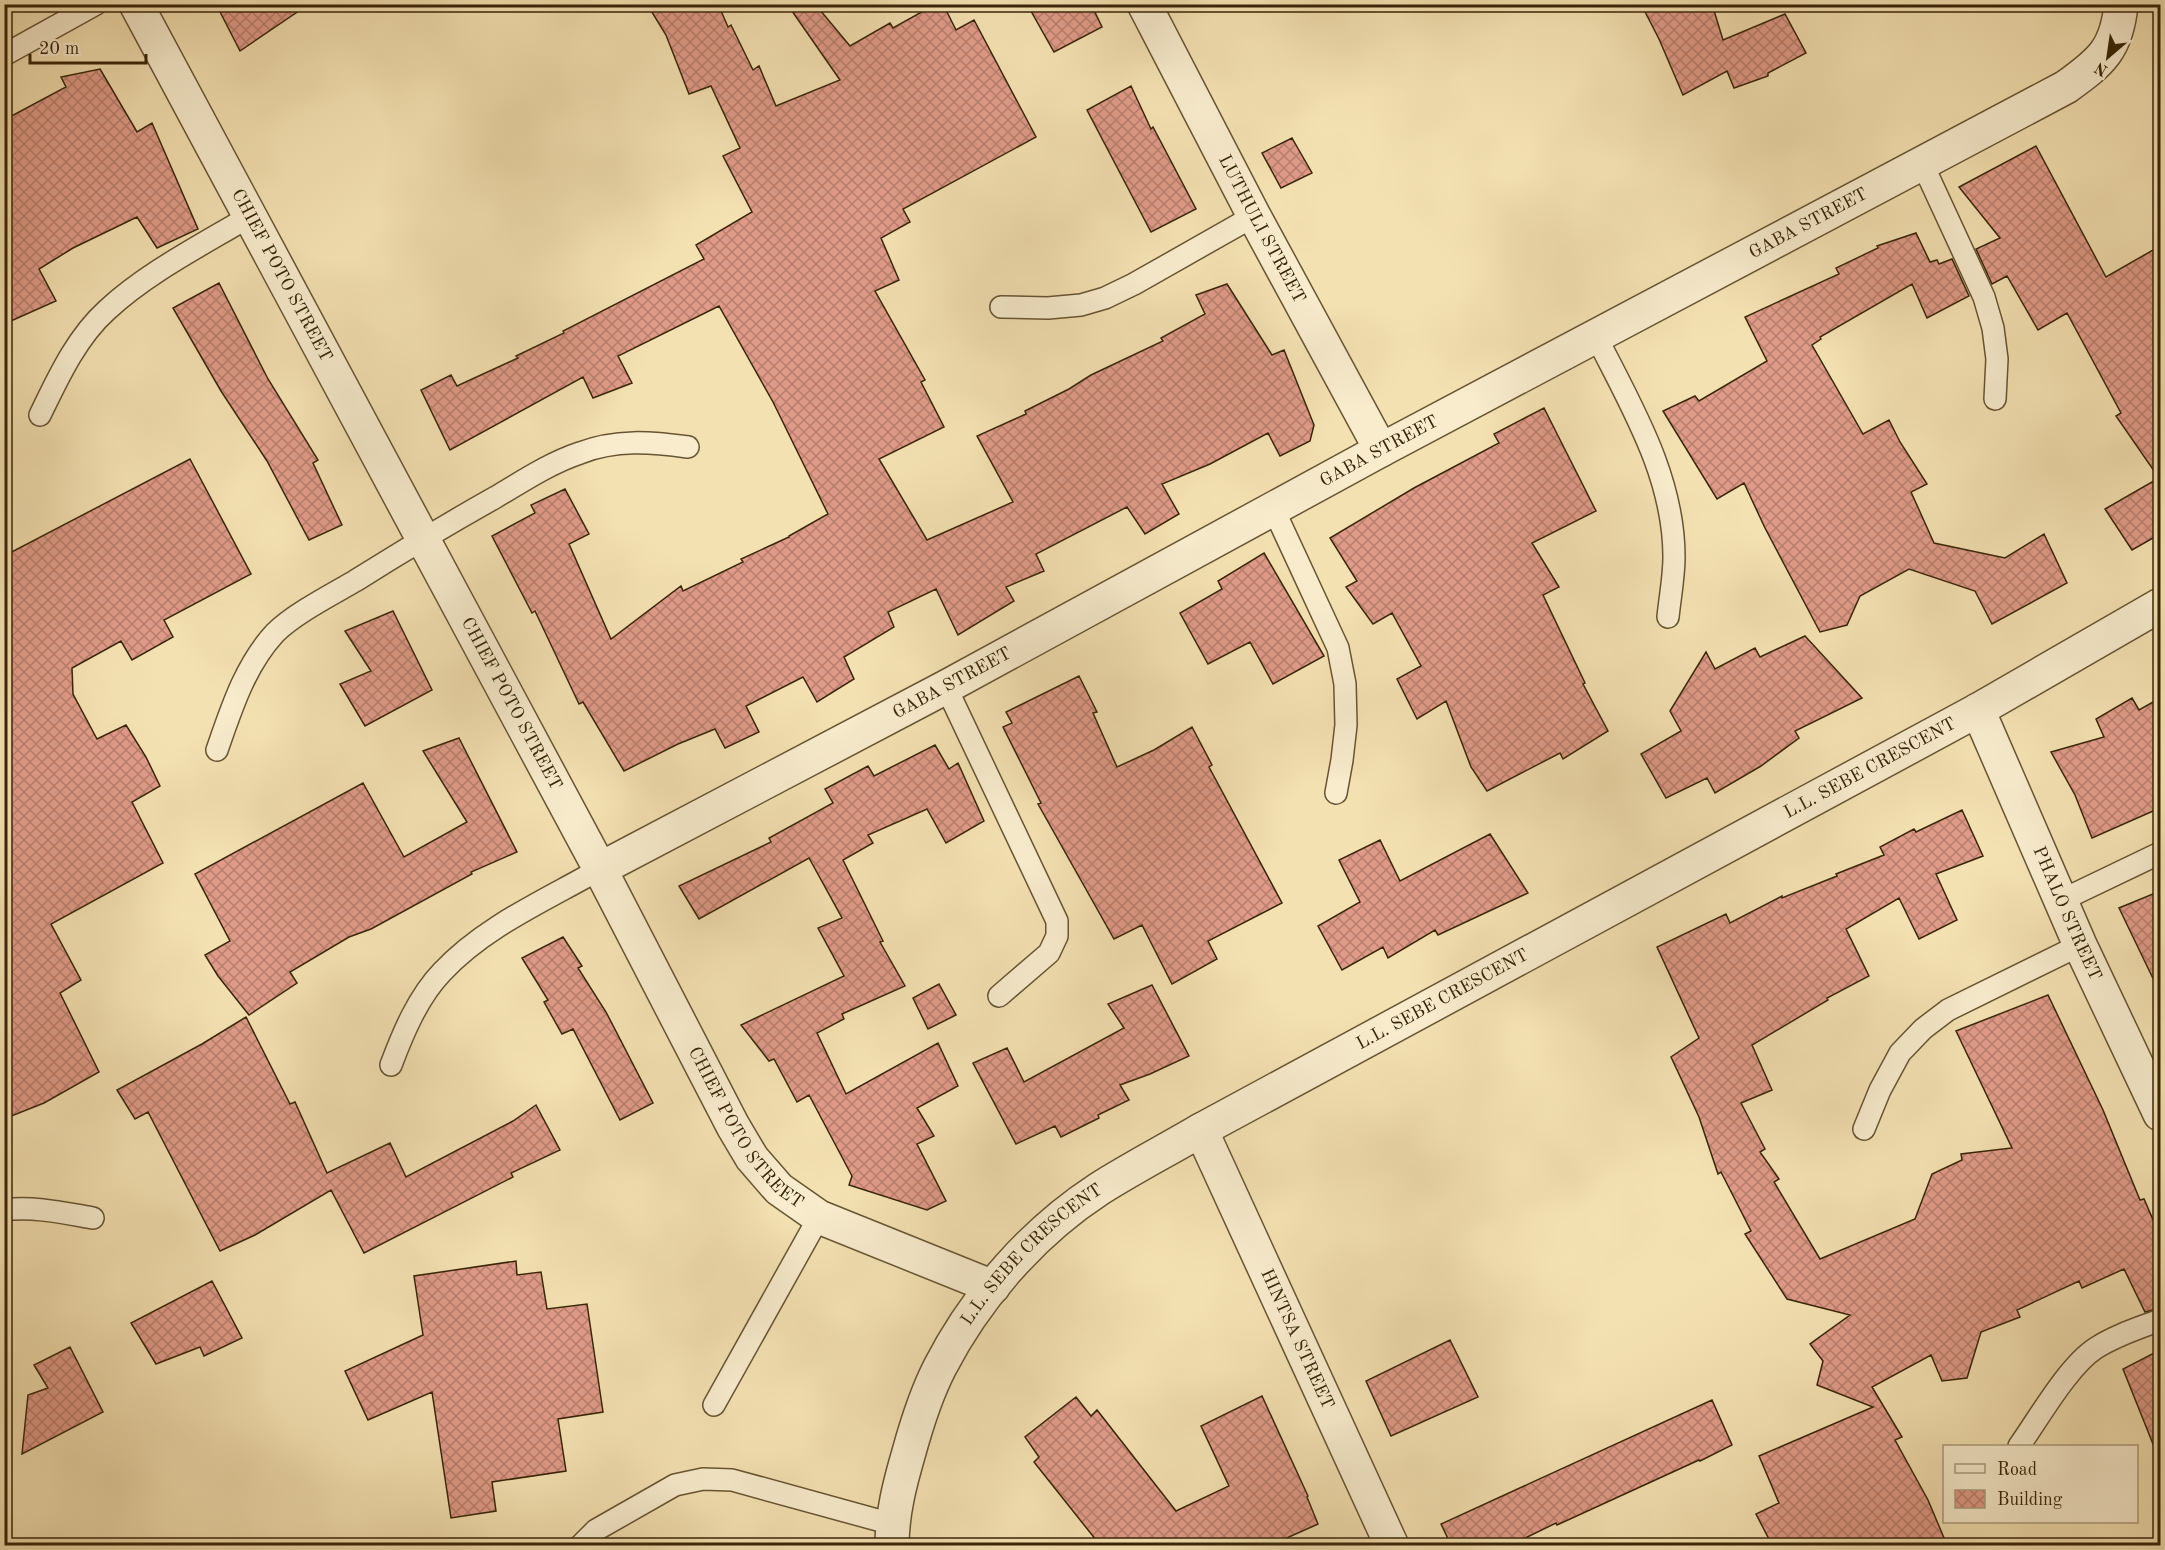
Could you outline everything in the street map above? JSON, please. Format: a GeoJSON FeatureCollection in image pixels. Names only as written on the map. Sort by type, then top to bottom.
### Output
{"type":"FeatureCollection","features":[{"type":"Feature","properties":{"kind":"street","name":"CHIEF POTO STREET"},"geometry":{"type":"LineString","coordinates":[[136,4],[600,869],[752,1158],[779,1189],[819,1217],[993,1287]]}},
{"type":"Feature","properties":{"kind":"street","name":"LUTHULI STREET"},"geometry":{"type":"LineString","coordinates":[[1144,4],[1254,216],[1381,450]]}},
{"type":"Feature","properties":{"kind":"street","name":"GABA STREET"},"geometry":{"type":"LineString","coordinates":[[600,869],[946,687],[1381,450],[2067,87],[2108,52],[2119,27],[2121,4]]}},
{"type":"Feature","properties":{"kind":"street","name":"L.L. SEBE CRESCENT"},"geometry":{"type":"LineString","coordinates":[[892,1535],[901,1480],[918,1420],[939,1369],[960,1331],[993,1287],[1021,1256],[1055,1223],[1098,1190],[1201,1130],[1978,710],[2160,605]]}},
{"type":"Feature","properties":{"kind":"street","name":"PHALO STREET"},"geometry":{"type":"LineString","coordinates":[[1978,710],[2060,901],[2160,1114]]}},
{"type":"Feature","properties":{"kind":"street","name":"HINTSA STREET"},"geometry":{"type":"LineString","coordinates":[[1201,1130],[1392,1545]]}},
{"type":"Feature","properties":{"kind":"lane"},"geometry":{"type":"LineString","coordinates":[[4,55],[96,4]]}},
{"type":"Feature","properties":{"kind":"lane"},"geometry":{"type":"LineString","coordinates":[[1923,165],[1984,297],[1993,328],[1997,359],[1995,399]]}},
{"type":"Feature","properties":{"kind":"lane"},"geometry":{"type":"LineString","coordinates":[[40,415],[60,374],[82,339],[105,311],[137,285],[250,216]]}},
{"type":"Feature","properties":{"kind":"lane"},"geometry":{"type":"LineString","coordinates":[[1001,307],[1048,308],[1081,305],[1105,298],[1254,216]]}},
{"type":"Feature","properties":{"kind":"lane"},"geometry":{"type":"LineString","coordinates":[[1596,336],[1647,439],[1664,483],[1671,516],[1674,558],[1668,617]]}},
{"type":"Feature","properties":{"kind":"lane"},"geometry":{"type":"LineString","coordinates":[[217,750],[244,679],[258,655],[276,632],[298,616],[422,539],[547,468],[580,452],[614,443],[648,442],[688,447]]}},
{"type":"Feature","properties":{"kind":"lane"},"geometry":{"type":"LineString","coordinates":[[1274,510],[1338,648],[1340,657],[1345,684],[1346,725],[1336,793]]}},
{"type":"Feature","properties":{"kind":"lane"},"geometry":{"type":"LineString","coordinates":[[946,687],[1057,921],[1057,936],[1049,953],[999,996]]}},
{"type":"Feature","properties":{"kind":"lane"},"geometry":{"type":"LineString","coordinates":[[2060,901],[2160,853]]}},
{"type":"Feature","properties":{"kind":"lane"},"geometry":{"type":"LineString","coordinates":[[391,1065],[402,1036],[420,1002],[440,974],[473,943],[600,869]]}},
{"type":"Feature","properties":{"kind":"lane"},"geometry":{"type":"LineString","coordinates":[[1864,1130],[1880,1090],[1900,1053],[1923,1029],[1948,1010],[2080,945]]}},
{"type":"Feature","properties":{"kind":"lane"},"geometry":{"type":"LineString","coordinates":[[4,1210],[17,1208],[51,1211],[93,1218]]}},
{"type":"Feature","properties":{"kind":"lane"},"geometry":{"type":"LineString","coordinates":[[714,1405],[819,1217]]}},
{"type":"Feature","properties":{"kind":"lane"},"geometry":{"type":"LineString","coordinates":[[2020,1445],[2058,1391],[2095,1349],[2119,1335],[2160,1320]]}},
{"type":"Feature","properties":{"kind":"lane"},"geometry":{"type":"LineString","coordinates":[[580,1545],[596,1530],[675,1485],[703,1479],[732,1480],[892,1535]]}},
{"type":"Feature","properties":{"kind":"building"},"geometry":{"type":"Polygon","coordinates":[[[216,4],[309,4],[240,51],[216,4]]]}},
{"type":"Feature","properties":{"kind":"building"},"geometry":{"type":"Polygon","coordinates":[[[647,4],[718,4],[728,27],[731,25],[753,70],[759,66],[776,106],[840,80],[792,11],[800,4],[815,4],[850,46],[890,23],[893,28],[936,4],[943,4],[956,30],[974,20],[1036,137],[903,209],[910,222],[881,238],[899,280],[875,291],[925,380],[921,382],[944,427],[879,459],[927,540],[1013,502],[977,436],[1026,414],[1025,411],[1091,375],[1163,341],[1161,338],[1205,314],[1196,295],[1227,284],[1272,355],[1284,350],[1314,425],[1310,441],[1280,456],[1268,433],[1210,464],[1162,484],[1179,514],[1145,534],[1127,507],[1036,554],[1044,571],[1006,587],[1014,601],[958,635],[936,589],[888,612],[894,627],[844,657],[854,679],[817,702],[803,677],[746,706],[759,732],[725,748],[715,729],[678,744],[624,771],[583,702],[579,704],[535,611],[532,613],[492,536],[535,513],[531,505],[565,489],[589,534],[569,544],[611,639],[681,586],[683,591],[743,562],[741,559],[789,537],[828,514],[773,402],[719,306],[618,356],[632,383],[593,398],[583,377],[450,450],[421,390],[451,375],[457,386],[518,358],[516,356],[704,259],[696,245],[752,212],[723,156],[740,148],[711,86],[689,94],[666,35],[647,4]]]}},
{"type":"Feature","properties":{"kind":"building"},"geometry":{"type":"Polygon","coordinates":[[[1027,4],[1091,4],[1102,27],[1054,52],[1027,4]]]}},
{"type":"Feature","properties":{"kind":"building"},"geometry":{"type":"Polygon","coordinates":[[[1641,4],[1712,4],[1723,40],[1785,14],[1806,53],[1768,73],[1768,76],[1734,88],[1727,71],[1683,95],[1641,4]]]}},
{"type":"Feature","properties":{"kind":"building"},"geometry":{"type":"Polygon","coordinates":[[[100,69],[137,132],[152,123],[198,229],[157,248],[137,217],[73,248],[39,269],[56,301],[4,324],[4,120],[66,87],[61,77],[100,69]]]}},
{"type":"Feature","properties":{"kind":"building"},"geometry":{"type":"Polygon","coordinates":[[[1131,86],[1151,129],[1153,127],[1196,209],[1151,232],[1087,110],[1131,86]]]}},
{"type":"Feature","properties":{"kind":"building"},"geometry":{"type":"Polygon","coordinates":[[[1292,138],[1312,173],[1281,188],[1262,153],[1292,138]]]}},
{"type":"Feature","properties":{"kind":"building"},"geometry":{"type":"Polygon","coordinates":[[[2036,146],[2106,277],[2160,246],[2160,534],[2132,550],[2105,509],[2159,478],[2116,416],[2121,413],[2067,313],[2038,330],[2007,276],[1992,284],[1976,249],[2000,238],[1959,187],[2036,146]]]}},
{"type":"Feature","properties":{"kind":"building"},"geometry":{"type":"Polygon","coordinates":[[[1916,233],[1930,262],[1937,260],[1939,264],[1952,259],[1969,296],[1927,318],[1912,284],[1820,337],[1821,339],[1812,345],[1863,434],[1889,420],[1927,484],[1911,492],[1934,543],[2005,558],[2044,534],[2067,583],[1992,624],[1975,591],[1909,569],[1860,596],[1847,625],[1820,632],[1744,483],[1717,499],[1663,411],[1695,396],[1699,401],[1767,361],[1745,317],[1839,274],[1836,268],[1878,248],[1877,246],[1916,233]]]}},
{"type":"Feature","properties":{"kind":"building"},"geometry":{"type":"Polygon","coordinates":[[[219,283],[268,379],[318,460],[313,463],[342,525],[309,540],[267,461],[221,391],[173,308],[219,283]]]}},
{"type":"Feature","properties":{"kind":"building"},"geometry":{"type":"Polygon","coordinates":[[[1544,408],[1596,511],[1532,543],[1559,587],[1543,595],[1585,683],[1583,684],[1608,731],[1563,759],[1560,753],[1487,791],[1471,767],[1446,701],[1417,719],[1397,679],[1421,666],[1392,613],[1373,624],[1346,587],[1357,581],[1330,538],[1414,488],[1499,443],[1494,434],[1544,408]]]}},
{"type":"Feature","properties":{"kind":"building"},"geometry":{"type":"Polygon","coordinates":[[[190,459],[251,574],[164,620],[173,637],[132,660],[121,641],[72,668],[73,694],[97,739],[126,725],[146,757],[160,786],[132,802],[163,863],[51,924],[81,980],[60,993],[99,1072],[44,1103],[4,1119],[4,556],[190,459]]]}},
{"type":"Feature","properties":{"kind":"building"},"geometry":{"type":"Polygon","coordinates":[[[1264,553],[1324,656],[1273,684],[1250,642],[1208,664],[1180,613],[1222,589],[1218,581],[1264,553]]]}},
{"type":"Feature","properties":{"kind":"building"},"geometry":{"type":"Polygon","coordinates":[[[393,611],[432,690],[365,726],[340,684],[371,671],[345,631],[393,611]]]}},
{"type":"Feature","properties":{"kind":"building"},"geometry":{"type":"Polygon","coordinates":[[[1805,636],[1862,698],[1795,731],[1799,738],[1761,766],[1715,793],[1707,778],[1666,798],[1641,754],[1681,731],[1670,711],[1706,652],[1715,669],[1755,648],[1760,657],[1805,636]]]}},
{"type":"Feature","properties":{"kind":"building"},"geometry":{"type":"Polygon","coordinates":[[[1079,676],[1097,712],[1093,713],[1117,767],[1154,750],[1192,727],[1212,765],[1209,767],[1282,903],[1208,941],[1217,959],[1172,984],[1142,925],[1114,939],[1038,804],[1041,803],[1003,727],[1012,723],[1006,712],[1079,676]]]}},
{"type":"Feature","properties":{"kind":"building"},"geometry":{"type":"Polygon","coordinates":[[[2132,698],[2139,710],[2160,698],[2160,808],[2092,838],[2075,795],[2051,752],[2104,737],[2096,719],[2132,698]]]}},
{"type":"Feature","properties":{"kind":"building"},"geometry":{"type":"Polygon","coordinates":[[[459,738],[517,852],[471,872],[472,874],[371,929],[349,937],[290,972],[297,983],[249,1015],[218,976],[205,955],[230,941],[195,874],[363,783],[404,857],[467,822],[423,751],[459,738]]]}},
{"type":"Feature","properties":{"kind":"building"},"geometry":{"type":"Polygon","coordinates":[[[935,745],[949,769],[958,763],[984,821],[946,843],[927,809],[868,835],[873,843],[843,860],[883,941],[880,942],[905,986],[842,1014],[844,1019],[817,1033],[846,1094],[938,1043],[958,1086],[917,1108],[934,1136],[917,1144],[946,1201],[927,1210],[849,1185],[852,1176],[809,1095],[797,1102],[774,1059],[769,1061],[741,1025],[844,976],[818,928],[842,918],[809,858],[699,919],[679,886],[771,842],[769,838],[833,803],[825,789],[868,766],[874,776],[935,745]]]}},
{"type":"Feature","properties":{"kind":"building"},"geometry":{"type":"Polygon","coordinates":[[[1962,810],[1983,856],[1936,874],[1957,920],[1919,939],[1899,898],[1846,929],[1869,976],[1827,998],[1828,1000],[1752,1045],[1772,1090],[1741,1103],[1765,1149],[1760,1152],[1779,1179],[1774,1182],[1820,1259],[1915,1219],[1932,1174],[1962,1160],[1961,1154],[2012,1148],[1956,1031],[2048,995],[2103,1110],[2140,1200],[2144,1199],[2160,1236],[2160,1308],[2145,1312],[2124,1269],[2082,1288],[2079,1281],[2017,1310],[2020,1317],[1981,1332],[1967,1378],[1942,1381],[1931,1355],[1872,1387],[1902,1437],[1895,1440],[1928,1500],[1947,1545],[1772,1545],[1756,1514],[1779,1503],[1759,1456],[1873,1407],[1817,1385],[1823,1361],[1810,1344],[1850,1315],[1787,1299],[1745,1234],[1751,1231],[1721,1172],[1718,1174],[1699,1117],[1671,1057],[1699,1038],[1657,947],[1726,914],[1730,923],[1782,896],[1782,898],[1884,855],[1880,847],[1914,829],[1916,832],[1962,810]]]}},
{"type":"Feature","properties":{"kind":"building"},"geometry":{"type":"Polygon","coordinates":[[[1490,834],[1528,893],[1438,935],[1435,930],[1388,958],[1383,947],[1342,970],[1318,926],[1360,902],[1339,860],[1380,840],[1400,881],[1490,834]]]}},
{"type":"Feature","properties":{"kind":"building"},"geometry":{"type":"Polygon","coordinates":[[[2160,891],[2160,993],[2119,908],[2160,891]]]}},
{"type":"Feature","properties":{"kind":"building"},"geometry":{"type":"Polygon","coordinates":[[[563,937],[582,966],[578,968],[606,1012],[653,1103],[620,1120],[573,1029],[562,1034],[544,1002],[548,1000],[522,958],[563,937]]]}},
{"type":"Feature","properties":{"kind":"building"},"geometry":{"type":"Polygon","coordinates":[[[939,984],[956,1015],[928,1029],[913,998],[939,984]]]}},
{"type":"Feature","properties":{"kind":"building"},"geometry":{"type":"Polygon","coordinates":[[[1152,985],[1189,1056],[1120,1085],[1129,1100],[1098,1115],[1099,1118],[1061,1137],[1055,1126],[1016,1144],[973,1063],[1007,1048],[1024,1082],[1124,1028],[1108,1004],[1152,985]]]}},
{"type":"Feature","properties":{"kind":"building"},"geometry":{"type":"Polygon","coordinates":[[[246,1017],[290,1104],[295,1102],[327,1173],[390,1143],[406,1177],[513,1121],[536,1105],[560,1150],[511,1173],[513,1177],[364,1253],[331,1190],[255,1235],[220,1251],[148,1112],[135,1119],[117,1090],[202,1044],[246,1017]]]}},
{"type":"Feature","properties":{"kind":"building"},"geometry":{"type":"Polygon","coordinates":[[[516,1261],[517,1275],[541,1272],[547,1309],[587,1304],[603,1412],[558,1419],[566,1471],[492,1482],[496,1511],[451,1518],[432,1392],[368,1420],[345,1371],[423,1335],[414,1276],[516,1261]]]}},
{"type":"Feature","properties":{"kind":"building"},"geometry":{"type":"Polygon","coordinates":[[[212,1281],[242,1338],[204,1356],[200,1347],[156,1364],[131,1323],[212,1281]]]}},
{"type":"Feature","properties":{"kind":"building"},"geometry":{"type":"Polygon","coordinates":[[[1450,1340],[1478,1397],[1391,1436],[1366,1381],[1450,1340]]]}},
{"type":"Feature","properties":{"kind":"building"},"geometry":{"type":"Polygon","coordinates":[[[70,1347],[103,1412],[22,1454],[28,1395],[48,1388],[34,1365],[70,1347]]]}},
{"type":"Feature","properties":{"kind":"building"},"geometry":{"type":"Polygon","coordinates":[[[2160,1350],[2160,1459],[2159,1459],[2123,1369],[2160,1350]]]}},
{"type":"Feature","properties":{"kind":"building"},"geometry":{"type":"Polygon","coordinates":[[[1262,1396],[1308,1496],[1318,1524],[1271,1545],[1100,1545],[1034,1462],[1039,1457],[1025,1437],[1076,1397],[1091,1416],[1097,1410],[1176,1511],[1229,1486],[1201,1426],[1262,1396]]]}},
{"type":"Feature","properties":{"kind":"building"},"geometry":{"type":"Polygon","coordinates":[[[1712,1400],[1732,1445],[1511,1545],[1451,1545],[1441,1524],[1712,1400]]]}}]}
